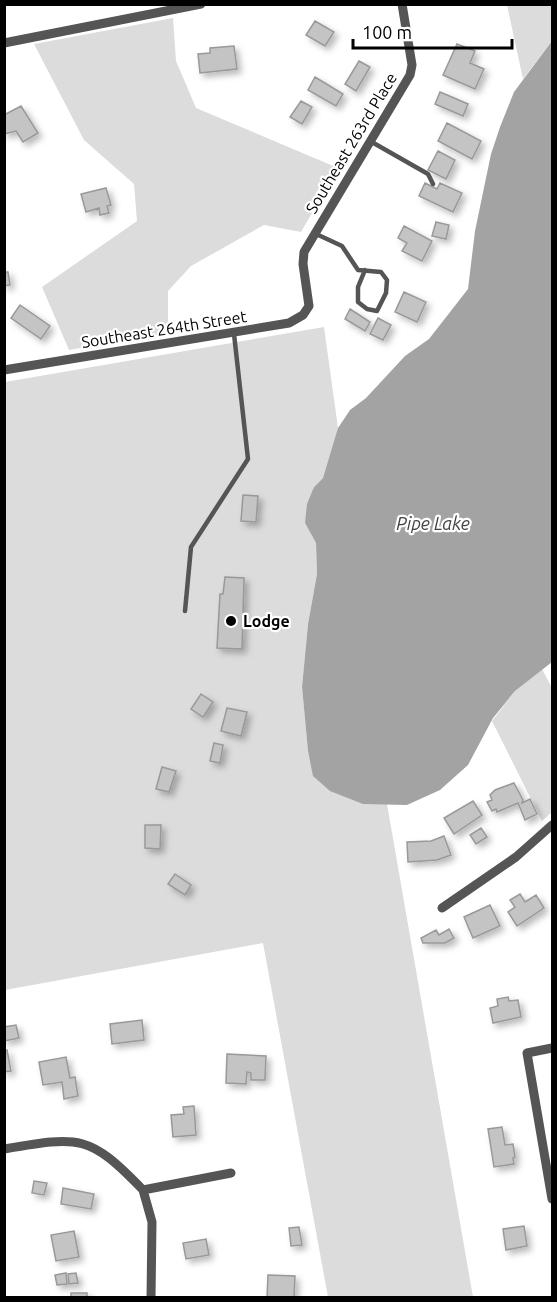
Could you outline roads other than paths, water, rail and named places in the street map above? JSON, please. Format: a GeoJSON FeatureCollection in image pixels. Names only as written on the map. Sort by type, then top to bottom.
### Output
{"type":"FeatureCollection","features":[{"type":"Feature","properties":{"kind":"street"},"geometry":{"type":"LineString","coordinates":[[4,43],[201,4]]}},
{"type":"Feature","properties":{"kind":"street","name":"Southeast 263rd Place"},"geometry":{"type":"LineString","coordinates":[[310,294],[303,258],[314,233],[410,75],[412,65],[402,4]]}},
{"type":"Feature","properties":{"kind":"street","name":"Southeast 264th Street"},"geometry":{"type":"LineString","coordinates":[[4,370],[234,334],[298,319],[309,306],[310,294]]}},
{"type":"Feature","properties":{"kind":"street"},"geometry":{"type":"LineString","coordinates":[[442,908],[516,857],[552,825]]}},
{"type":"Feature","properties":{"kind":"street"},"geometry":{"type":"LineString","coordinates":[[552,1048],[527,1053],[552,1199]]}},
{"type":"Feature","properties":{"kind":"street"},"geometry":{"type":"LineString","coordinates":[[4,1149],[57,1140],[85,1144],[101,1150],[143,1190],[152,1222],[151,1298]]}},
{"type":"Feature","properties":{"kind":"street"},"geometry":{"type":"LineString","coordinates":[[143,1190],[231,1173]]}},
{"type":"Feature","properties":{"kind":"lane"},"geometry":{"type":"LineString","coordinates":[[370,141],[428,174],[433,184]]}},
{"type":"Feature","properties":{"kind":"lane"},"geometry":{"type":"LineString","coordinates":[[314,233],[342,246],[358,270],[365,270],[381,272],[387,280],[386,293],[377,311],[367,309],[358,302],[358,286],[365,270]]}},
{"type":"Feature","properties":{"kind":"lane"},"geometry":{"type":"LineString","coordinates":[[186,611],[191,547],[248,459],[234,334]]}},
{"type":"Feature","properties":{"kind":"water","name":"Pipe Lake"},"geometry":{"type":"Polygon","coordinates":[[[552,41],[552,662],[515,691],[493,718],[468,765],[440,790],[407,805],[363,804],[330,791],[313,776],[308,751],[302,687],[308,624],[317,574],[316,543],[305,523],[307,504],[314,487],[323,478],[338,428],[350,410],[366,398],[405,356],[429,339],[468,289],[475,231],[491,154],[500,127],[514,92],[552,41]]]}},
{"type":"Feature","properties":{"kind":"place","name":"Lodge"},"geometry":{"type":"Point","coordinates":[231,621]}}]}
